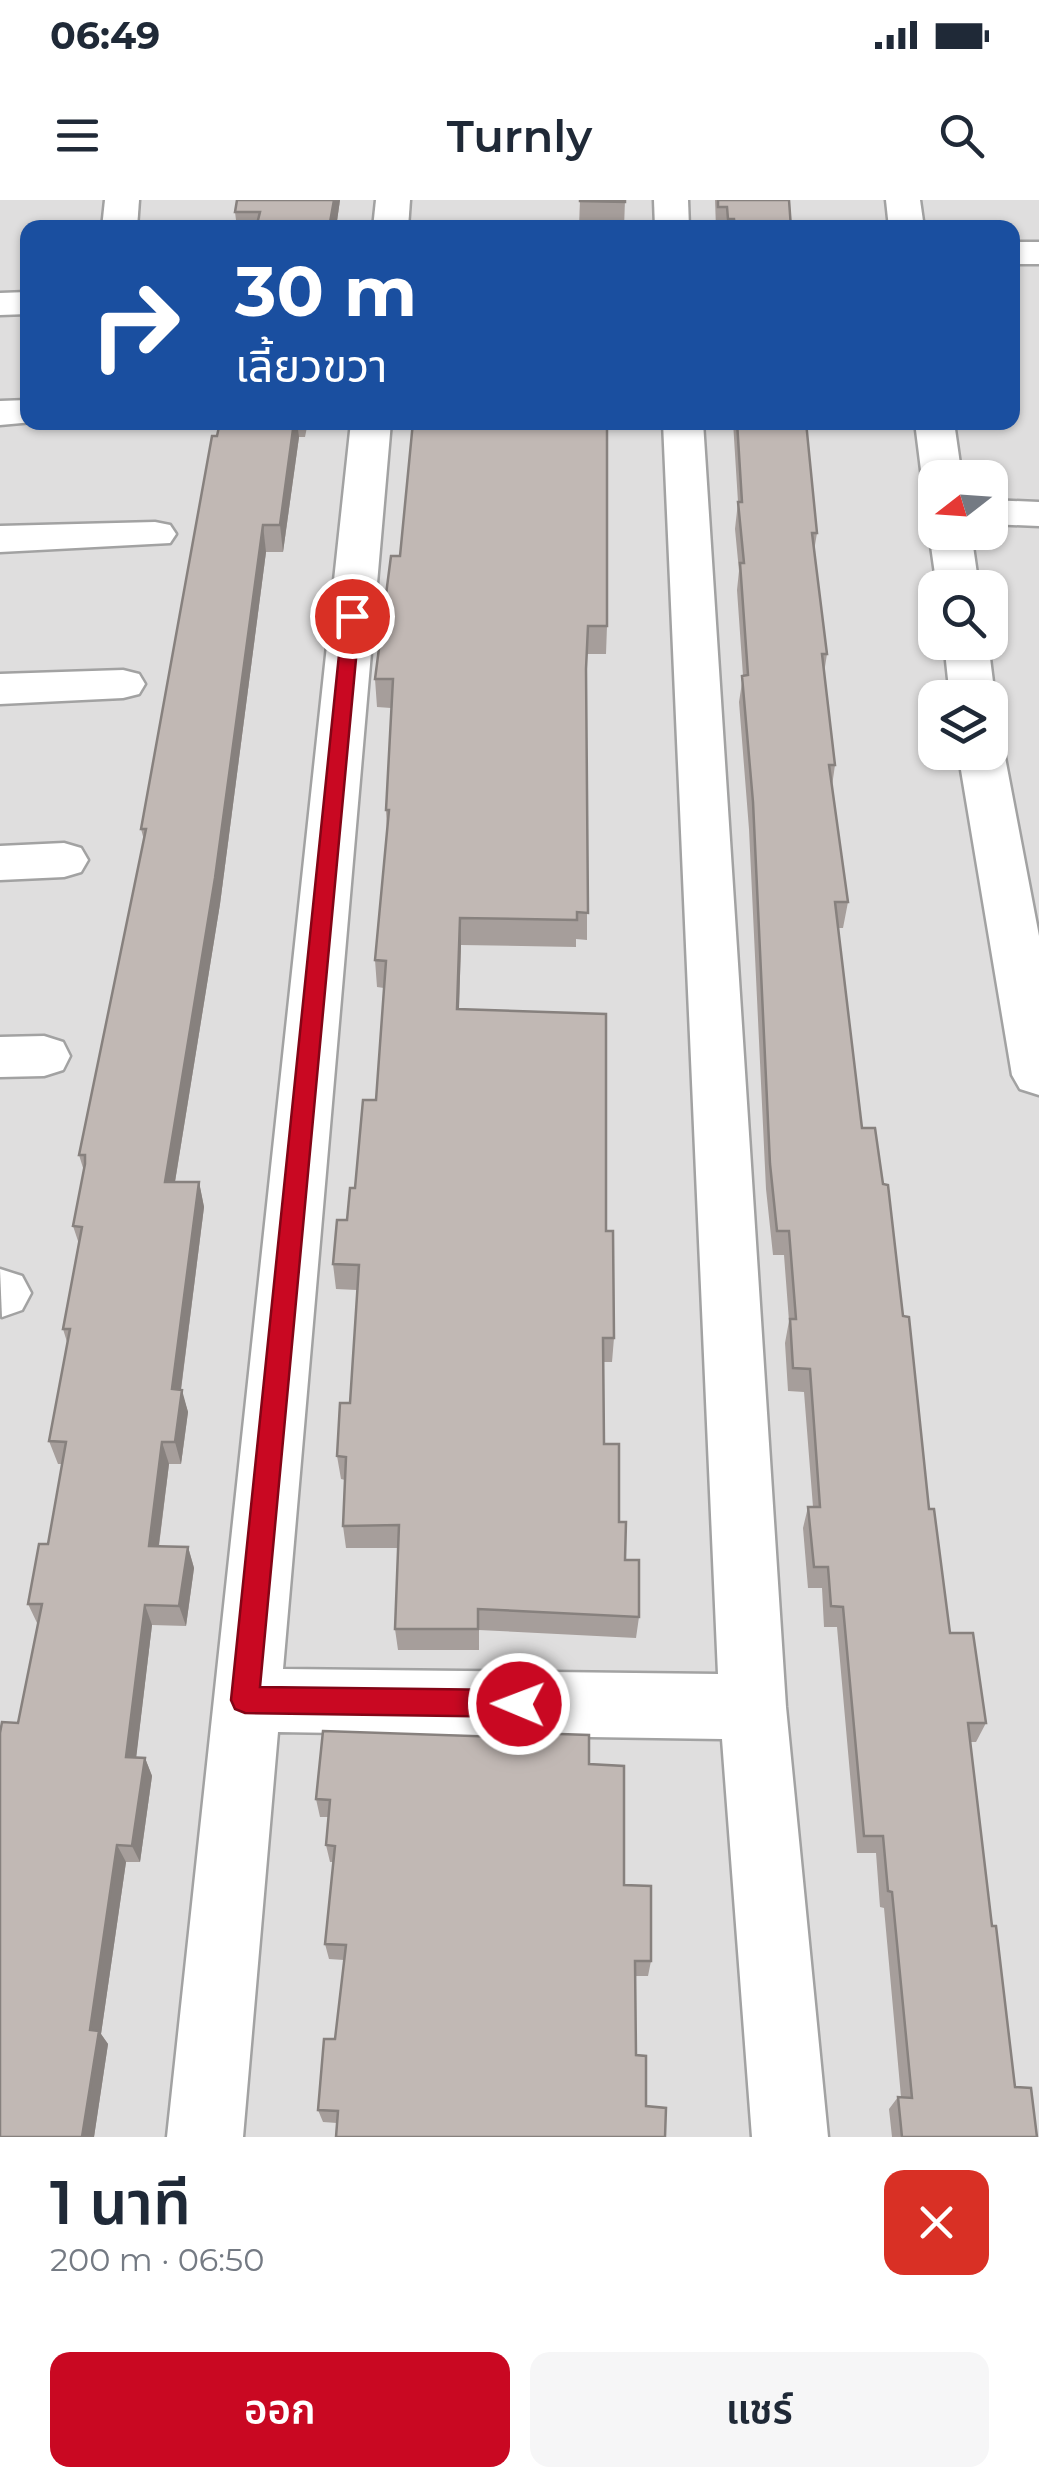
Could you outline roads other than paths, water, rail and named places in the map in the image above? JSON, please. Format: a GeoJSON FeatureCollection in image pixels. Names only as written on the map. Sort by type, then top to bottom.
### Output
{"type":"FeatureCollection","features":[{"type":"Feature","properties":{"kind":"street"},"geometry":{"type":"LineString","coordinates":[[205,2137],[370,430]]}},
{"type":"Feature","properties":{"kind":"street"},"geometry":{"type":"LineString","coordinates":[[683,430],[753,1706],[790,2137]]}},
{"type":"Feature","properties":{"kind":"street"},"geometry":{"type":"LineString","coordinates":[[935,430],[939,460]]}},
{"type":"Feature","properties":{"kind":"street"},"geometry":{"type":"LineString","coordinates":[[1008,513],[1039,514]]}},
{"type":"Feature","properties":{"kind":"street"},"geometry":{"type":"LineString","coordinates":[[0,538],[155,534]]}},
{"type":"Feature","properties":{"kind":"street"},"geometry":{"type":"LineString","coordinates":[[0,689],[123,684]]}},
{"type":"Feature","properties":{"kind":"street"},"geometry":{"type":"LineString","coordinates":[[984,770],[1039,1075]]}},
{"type":"Feature","properties":{"kind":"street"},"geometry":{"type":"LineString","coordinates":[[0,863],[64,860]]}},
{"type":"Feature","properties":{"kind":"street"},"geometry":{"type":"LineString","coordinates":[[245,1700],[753,1706]]}}]}
